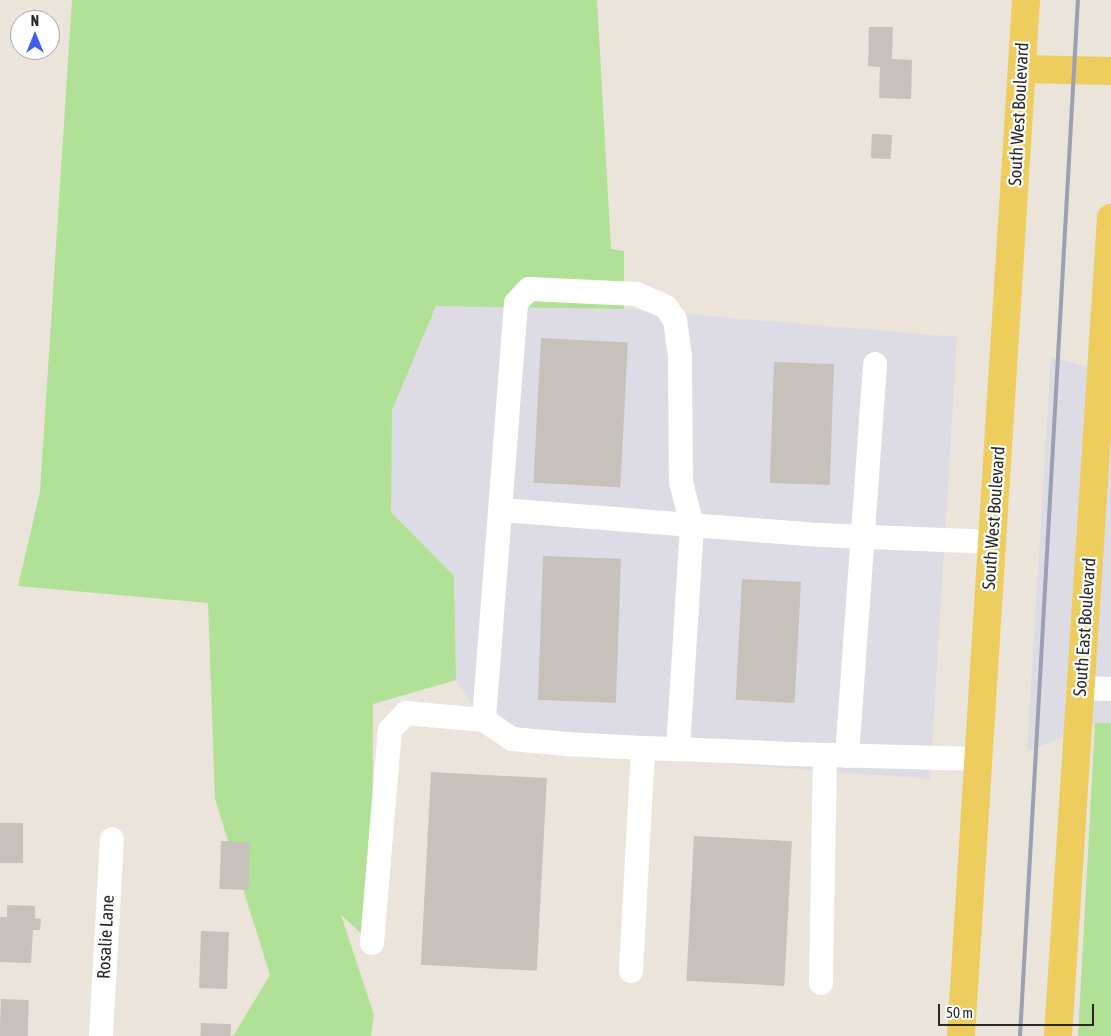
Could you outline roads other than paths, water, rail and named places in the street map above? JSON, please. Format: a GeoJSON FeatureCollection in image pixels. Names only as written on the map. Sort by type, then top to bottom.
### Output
{"type":"FeatureCollection","features":[{"type":"Feature","properties":{"kind":"main road","name":"South West Boulevard"},"geometry":{"type":"LineString","coordinates":[[962,1036],[1026,0]]}},
{"type":"Feature","properties":{"kind":"main road"},"geometry":{"type":"LineString","coordinates":[[1022,69],[1111,70]]}},
{"type":"Feature","properties":{"kind":"main road","name":"South East Boulevard"},"geometry":{"type":"LineString","coordinates":[[1058,1036],[1081,688],[1103,464],[1111,218]]}},
{"type":"Feature","properties":{"kind":"street"},"geometry":{"type":"LineString","coordinates":[[484,720],[519,295],[529,289],[637,294],[666,307],[674,320],[680,356],[681,482],[692,526],[678,749]]}},
{"type":"Feature","properties":{"kind":"street"},"geometry":{"type":"LineString","coordinates":[[821,982],[836,756],[864,537],[875,364]]}},
{"type":"Feature","properties":{"kind":"street"},"geometry":{"type":"LineString","coordinates":[[501,510],[692,526],[864,537],[993,542]]}},
{"type":"Feature","properties":{"kind":"street"},"geometry":{"type":"LineString","coordinates":[[1081,688],[1111,689]]}},
{"type":"Feature","properties":{"kind":"street"},"geometry":{"type":"LineString","coordinates":[[372,943],[390,730],[406,712],[484,720],[512,738],[643,748],[836,756],[979,759]]}},
{"type":"Feature","properties":{"kind":"street"},"geometry":{"type":"LineString","coordinates":[[631,971],[643,748]]}},
{"type":"Feature","properties":{"kind":"street","name":"Rosalie Lane"},"geometry":{"type":"LineString","coordinates":[[101,1036],[112,839]]}},
{"type":"Feature","properties":{"kind":"railway"},"geometry":{"type":"LineString","coordinates":[[1020,1036],[1078,0]]}}]}
